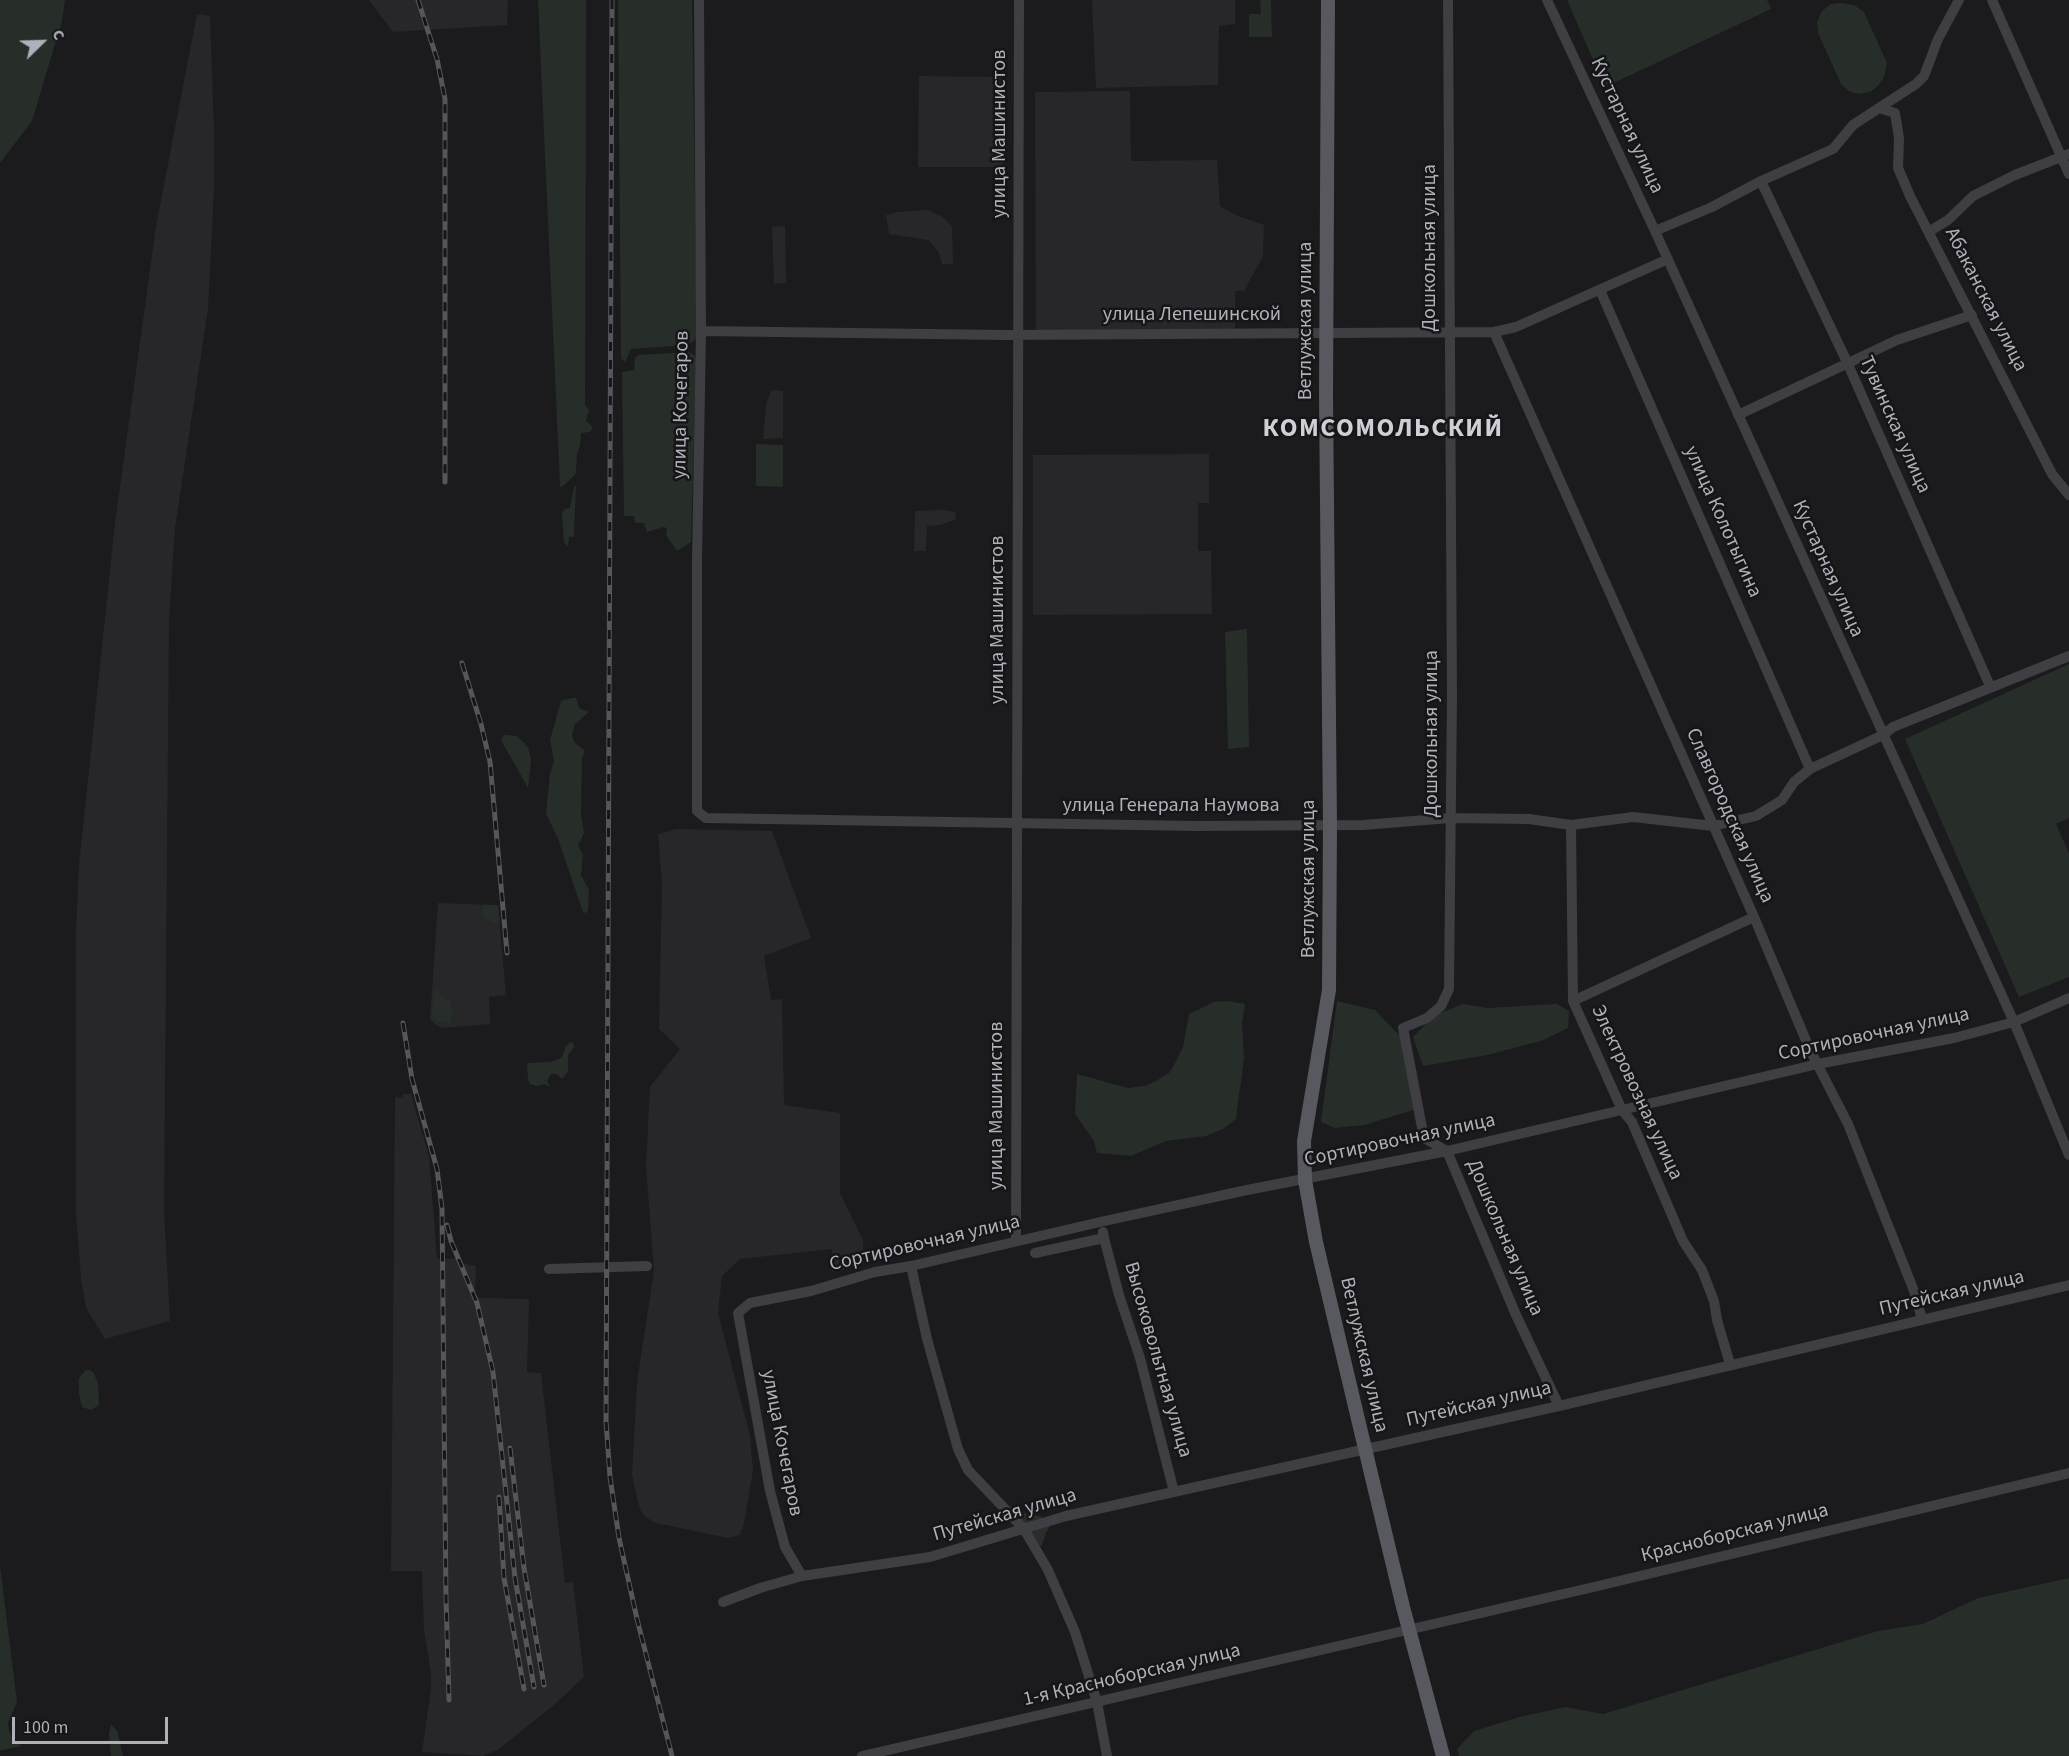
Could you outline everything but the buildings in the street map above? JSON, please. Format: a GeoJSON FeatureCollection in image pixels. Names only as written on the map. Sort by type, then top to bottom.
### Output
{"type":"FeatureCollection","features":[{"type":"Feature","properties":{"kind":"main road","name":"Ветлужская улица"},"geometry":{"type":"LineString","coordinates":[[1328,0],[1326,334],[1329,990],[1304,1141],[1305,1180],[1316,1242],[1365,1450],[1443,1756]]}},
{"type":"Feature","properties":{"kind":"street","name":"улица Кочегаров"},"geometry":{"type":"LineString","coordinates":[[697,811],[697,560],[701,331],[699,0]]}},
{"type":"Feature","properties":{"kind":"street","name":"улица Машинистов"},"geometry":{"type":"LineString","coordinates":[[1016,1241],[1019,0]]}},
{"type":"Feature","properties":{"kind":"street","name":"Дошкольная улица"},"geometry":{"type":"LineString","coordinates":[[1448,0],[1452,696],[1449,989],[1441,1006],[1427,1018],[1403,1028],[1424,1137],[1447,1151],[1516,1315],[1559,1406]]}},
{"type":"Feature","properties":{"kind":"street","name":"Кустарная улица"},"geometry":{"type":"LineString","coordinates":[[1547,0],[1668,259],[2014,1022],[2069,1155]]}},
{"type":"Feature","properties":{"kind":"street"},"geometry":{"type":"LineString","coordinates":[[1655,231],[1712,207],[1761,181],[1833,149],[1853,125],[1916,84],[1924,76],[1938,39],[1959,0]]}},
{"type":"Feature","properties":{"kind":"street"},"geometry":{"type":"LineString","coordinates":[[1992,0],[2065,156],[2069,174]]}},
{"type":"Feature","properties":{"kind":"street","name":"Абаканская улица"},"geometry":{"type":"LineString","coordinates":[[1879,108],[1895,113],[1899,138],[1898,168],[1910,196],[1930,231],[2052,474],[2069,495]]}},
{"type":"Feature","properties":{"kind":"street"},"geometry":{"type":"LineString","coordinates":[[1930,231],[1948,220],[1973,196],[2015,175],[2065,156]]}},
{"type":"Feature","properties":{"kind":"street","name":"Тувинская улица"},"geometry":{"type":"LineString","coordinates":[[1761,181],[1847,362],[1990,686]]}},
{"type":"Feature","properties":{"kind":"street","name":"улица Лепешинской"},"geometry":{"type":"LineString","coordinates":[[701,331],[1019,335],[1494,332],[1516,327],[1668,259]]}},
{"type":"Feature","properties":{"kind":"street","name":"улица Колотыгина"},"geometry":{"type":"LineString","coordinates":[[1600,290],[1810,769]]}},
{"type":"Feature","properties":{"kind":"street"},"geometry":{"type":"LineString","coordinates":[[1738,415],[1897,340],[1972,315]]}},
{"type":"Feature","properties":{"kind":"street","name":"Славгородская улица"},"geometry":{"type":"LineString","coordinates":[[1494,332],[1818,1064],[1848,1124],[1914,1292],[1922,1319]]}},
{"type":"Feature","properties":{"kind":"street","name":"улица Генерала Наумова"},"geometry":{"type":"LineString","coordinates":[[697,811],[706,818],[717,819],[1018,824],[1363,825],[1450,818],[1529,819],[1570,825],[1633,817],[1713,826],[1756,816],[1782,800],[1794,782],[1810,769],[1883,735],[1893,727],[2069,656]]}},
{"type":"Feature","properties":{"kind":"street","name":"Электровозная улица"},"geometry":{"type":"LineString","coordinates":[[1570,825],[1573,1001],[1622,1110],[1632,1122],[1683,1241],[1702,1270],[1714,1301],[1730,1364]]}},
{"type":"Feature","properties":{"kind":"street"},"geometry":{"type":"LineString","coordinates":[[1573,1001],[1754,917]]}},
{"type":"Feature","properties":{"kind":"street","name":"Сортировочная улица"},"geometry":{"type":"LineString","coordinates":[[738,1313],[750,1303],[811,1291],[874,1272],[911,1266],[1246,1190],[1447,1151],[1818,1064],[1954,1038],[2014,1022],[2069,998]]}},
{"type":"Feature","properties":{"kind":"street"},"geometry":{"type":"LineString","coordinates":[[2056,1125],[2069,1123]]}},
{"type":"Feature","properties":{"kind":"street","name":"Высоковольтная улица"},"geometry":{"type":"LineString","coordinates":[[1100,1222],[1119,1295],[1140,1358],[1174,1492]]}},
{"type":"Feature","properties":{"kind":"street"},"geometry":{"type":"LineString","coordinates":[[1035,1253],[1104,1238]]}},
{"type":"Feature","properties":{"kind":"street"},"geometry":{"type":"LineString","coordinates":[[549,1269],[647,1266]]}},
{"type":"Feature","properties":{"kind":"street"},"geometry":{"type":"LineString","coordinates":[[911,1266],[927,1339],[958,1449],[968,1470],[1024,1529],[1048,1570],[1075,1632],[1097,1702],[1107,1756]]}},
{"type":"Feature","properties":{"kind":"street","name":"Путейская улица"},"geometry":{"type":"LineString","coordinates":[[723,1602],[802,1576],[930,1557],[1066,1516],[1559,1406],[2069,1285]]}},
{"type":"Feature","properties":{"kind":"street","name":"улица Кочегаров"},"geometry":{"type":"LineString","coordinates":[[738,1313],[770,1491],[785,1547],[802,1576]]}},
{"type":"Feature","properties":{"kind":"street","name":"Красноборская улица"},"geometry":{"type":"LineString","coordinates":[[1410,1630],[2069,1473]]}},
{"type":"Feature","properties":{"kind":"street","name":"1-я Красноборская улица"},"geometry":{"type":"LineString","coordinates":[[862,1756],[1410,1630]]}},
{"type":"Feature","properties":{"kind":"shaded area"},"geometry":{"type":"Polygon","coordinates":[[[0,0],[65,0],[62,21],[32,121],[0,163],[0,0]]]}},
{"type":"Feature","properties":{"kind":"shaded area"},"geometry":{"type":"Polygon","coordinates":[[[369,0],[508,0],[507,25],[393,32],[369,0]]]}},
{"type":"Feature","properties":{"kind":"shaded area"},"geometry":{"type":"Polygon","coordinates":[[[538,0],[586,0],[585,405],[589,410],[586,421],[592,429],[590,432],[581,433],[575,475],[562,487],[560,486],[538,0]]]}},
{"type":"Feature","properties":{"kind":"shaded area"},"geometry":{"type":"Polygon","coordinates":[[[618,0],[692,0],[697,336],[687,345],[631,349],[625,362],[621,358],[618,0]]]}},
{"type":"Feature","properties":{"kind":"shaded area"},"geometry":{"type":"Polygon","coordinates":[[[1092,0],[1235,0],[1235,24],[1219,26],[1218,85],[1096,88],[1092,0]]]}},
{"type":"Feature","properties":{"kind":"shaded area"},"geometry":{"type":"Polygon","coordinates":[[[1260,0],[1271,0],[1272,37],[1249,37],[1249,14],[1261,14],[1260,0]]]}},
{"type":"Feature","properties":{"kind":"shaded area"},"geometry":{"type":"Polygon","coordinates":[[[1567,0],[1767,0],[1771,9],[1605,87],[1567,0]]]}},
{"type":"Feature","properties":{"kind":"shaded area"},"geometry":{"type":"Polygon","coordinates":[[[1831,4],[1854,5],[1864,12],[1887,63],[1884,77],[1870,92],[1860,94],[1850,92],[1841,84],[1818,33],[1817,22],[1822,11],[1831,4]]]}},
{"type":"Feature","properties":{"kind":"shaded area"},"geometry":{"type":"Polygon","coordinates":[[[197,14],[210,16],[214,189],[208,309],[175,528],[169,620],[164,1210],[170,1321],[105,1339],[86,1308],[81,1278],[76,1213],[76,930],[79,865],[115,523],[156,226],[197,14]]]}},
{"type":"Feature","properties":{"kind":"shaded area"},"geometry":{"type":"Polygon","coordinates":[[[919,76],[1004,77],[1003,167],[918,167],[919,76]]]}},
{"type":"Feature","properties":{"kind":"shaded area"},"geometry":{"type":"Polygon","coordinates":[[[1130,91],[1131,161],[1217,160],[1220,206],[1236,215],[1264,225],[1263,256],[1244,291],[1235,291],[1235,329],[1036,331],[1035,92],[1130,91]]]}},
{"type":"Feature","properties":{"kind":"shaded area"},"geometry":{"type":"Polygon","coordinates":[[[929,210],[943,217],[952,226],[953,264],[942,264],[938,251],[928,240],[889,234],[886,215],[929,210]]]}},
{"type":"Feature","properties":{"kind":"shaded area"},"geometry":{"type":"Polygon","coordinates":[[[785,226],[786,283],[774,284],[772,227],[785,226]]]}},
{"type":"Feature","properties":{"kind":"shaded area"},"geometry":{"type":"Polygon","coordinates":[[[689,352],[695,356],[696,362],[691,542],[677,551],[666,535],[667,528],[647,532],[644,523],[635,523],[634,516],[624,516],[622,372],[634,370],[635,358],[638,355],[689,352]]]}},
{"type":"Feature","properties":{"kind":"shaded area"},"geometry":{"type":"Polygon","coordinates":[[[772,390],[783,391],[783,438],[763,439],[766,404],[772,390]]]}},
{"type":"Feature","properties":{"kind":"shaded area"},"geometry":{"type":"Polygon","coordinates":[[[756,444],[783,445],[783,487],[756,486],[756,444]]]}},
{"type":"Feature","properties":{"kind":"shaded area"},"geometry":{"type":"Polygon","coordinates":[[[1209,454],[1209,503],[1198,503],[1198,551],[1211,551],[1212,614],[1033,615],[1033,455],[1209,454]]]}},
{"type":"Feature","properties":{"kind":"shaded area"},"geometry":{"type":"Polygon","coordinates":[[[576,485],[574,537],[569,537],[568,547],[564,542],[562,515],[564,509],[570,508],[576,485]]]}},
{"type":"Feature","properties":{"kind":"shaded area"},"geometry":{"type":"Polygon","coordinates":[[[915,511],[955,512],[956,519],[941,525],[927,526],[926,551],[914,551],[915,511]]]}},
{"type":"Feature","properties":{"kind":"shaded area"},"geometry":{"type":"Polygon","coordinates":[[[1247,629],[1249,747],[1228,749],[1225,632],[1247,629]]]}},
{"type":"Feature","properties":{"kind":"shaded area"},"geometry":{"type":"Polygon","coordinates":[[[2069,664],[2069,818],[2056,824],[2069,853],[2069,977],[2019,997],[1905,739],[2069,664]]]}},
{"type":"Feature","properties":{"kind":"shaded area"},"geometry":{"type":"Polygon","coordinates":[[[576,698],[579,708],[589,712],[575,724],[572,735],[574,742],[585,751],[582,758],[581,815],[584,833],[578,845],[583,855],[581,875],[589,890],[586,913],[583,912],[558,839],[546,813],[550,774],[554,761],[550,740],[561,701],[576,698]]]}},
{"type":"Feature","properties":{"kind":"shaded area"},"geometry":{"type":"Polygon","coordinates":[[[504,735],[517,736],[528,747],[531,760],[528,788],[501,740],[504,735]]]}},
{"type":"Feature","properties":{"kind":"shaded area"},"geometry":{"type":"Polygon","coordinates":[[[676,829],[772,831],[811,938],[764,956],[771,1000],[782,999],[784,1105],[840,1113],[840,1193],[863,1240],[864,1264],[832,1272],[832,1249],[740,1259],[722,1276],[718,1313],[750,1436],[753,1471],[740,1535],[728,1538],[656,1523],[645,1517],[639,1506],[632,1475],[637,1382],[654,1271],[646,1166],[650,1087],[680,1049],[659,1029],[662,883],[658,834],[676,829]]]}},
{"type":"Feature","properties":{"kind":"shaded area"},"geometry":{"type":"Polygon","coordinates":[[[438,903],[498,905],[506,995],[489,997],[490,1024],[442,1028],[430,1019],[438,903]]]}},
{"type":"Feature","properties":{"kind":"shaded area"},"geometry":{"type":"Polygon","coordinates":[[[483,905],[498,905],[500,923],[482,917],[483,905]]]}},
{"type":"Feature","properties":{"kind":"shaded area"},"geometry":{"type":"Polygon","coordinates":[[[435,989],[450,1001],[451,1008],[454,1010],[450,1023],[438,1021],[432,1016],[435,989]]]}},
{"type":"Feature","properties":{"kind":"shaded area"},"geometry":{"type":"Polygon","coordinates":[[[1228,1001],[1245,1004],[1242,1023],[1244,1058],[1236,1119],[1223,1129],[1206,1136],[1166,1141],[1131,1156],[1097,1153],[1094,1141],[1075,1114],[1077,1074],[1128,1088],[1145,1086],[1156,1081],[1170,1072],[1183,1047],[1189,1014],[1214,1002],[1228,1001]]]}},
{"type":"Feature","properties":{"kind":"shaded area"},"geometry":{"type":"Polygon","coordinates":[[[1337,1001],[1375,1010],[1405,1041],[1420,1108],[1364,1125],[1335,1128],[1321,1122],[1337,1001]]]}},
{"type":"Feature","properties":{"kind":"shaded area"},"geometry":{"type":"Polygon","coordinates":[[[1463,1004],[1488,1008],[1557,1004],[1569,1011],[1568,1028],[1541,1041],[1487,1055],[1423,1066],[1413,1037],[1435,1015],[1463,1004]]]}},
{"type":"Feature","properties":{"kind":"shaded area"},"geometry":{"type":"Polygon","coordinates":[[[571,1042],[574,1047],[568,1055],[568,1072],[562,1079],[557,1074],[551,1074],[547,1081],[550,1087],[544,1084],[537,1086],[530,1084],[527,1063],[550,1062],[559,1059],[571,1042]]]}},
{"type":"Feature","properties":{"kind":"shaded area"},"geometry":{"type":"Polygon","coordinates":[[[403,1094],[412,1094],[429,1156],[437,1259],[462,1258],[461,1263],[476,1266],[475,1294],[479,1298],[529,1299],[527,1372],[541,1373],[565,1583],[573,1582],[584,1677],[554,1705],[499,1749],[483,1756],[422,1752],[431,1673],[424,1630],[422,1571],[391,1571],[395,1097],[403,1098],[403,1094]]]}},
{"type":"Feature","properties":{"kind":"shaded area"},"geometry":{"type":"Polygon","coordinates":[[[86,1370],[94,1373],[98,1384],[99,1405],[91,1410],[82,1407],[79,1394],[79,1378],[86,1370]]]}},
{"type":"Feature","properties":{"kind":"shaded area"},"geometry":{"type":"Polygon","coordinates":[[[1016,1511],[1043,1517],[1024,1524],[1015,1515],[1016,1511]]]}},
{"type":"Feature","properties":{"kind":"shaded area"},"geometry":{"type":"Polygon","coordinates":[[[1052,1523],[1046,1533],[1041,1547],[1029,1531],[1052,1523]]]}},
{"type":"Feature","properties":{"kind":"shaded area"},"geometry":{"type":"Polygon","coordinates":[[[0,1566],[17,1702],[8,1723],[14,1741],[22,1746],[3,1750],[0,1750],[0,1566]]]}},
{"type":"Feature","properties":{"kind":"shaded area"},"geometry":{"type":"Polygon","coordinates":[[[2069,1578],[2069,1756],[1459,1756],[1457,1749],[1474,1731],[1520,1717],[1565,1707],[1603,1714],[1878,1631],[1923,1624],[1978,1598],[2069,1578]]]}},
{"type":"Feature","properties":{"kind":"shaded area"},"geometry":{"type":"Polygon","coordinates":[[[111,1724],[117,1731],[123,1756],[111,1756],[109,1733],[111,1724]]]}},
{"type":"Feature","properties":{"kind":"railway"},"geometry":{"type":"LineString","coordinates":[[418,0],[437,59],[445,99],[445,482]]}},
{"type":"Feature","properties":{"kind":"railway"},"geometry":{"type":"LineString","coordinates":[[612,0],[606,1421],[610,1477],[619,1538],[672,1756]]}},
{"type":"Feature","properties":{"kind":"railway"},"geometry":{"type":"LineString","coordinates":[[462,663],[490,762],[507,953]]}},
{"type":"Feature","properties":{"kind":"railway"},"geometry":{"type":"LineString","coordinates":[[403,1023],[412,1079],[437,1169],[442,1209],[449,1700]]}},
{"type":"Feature","properties":{"kind":"railway"},"geometry":{"type":"LineString","coordinates":[[447,1225],[451,1241],[477,1303],[493,1372],[515,1578],[534,1687]]}},
{"type":"Feature","properties":{"kind":"railway"},"geometry":{"type":"LineString","coordinates":[[510,1448],[524,1568],[544,1685]]}},
{"type":"Feature","properties":{"kind":"railway"},"geometry":{"type":"LineString","coordinates":[[499,1497],[504,1578],[524,1689]]}},
{"type":"Feature","properties":{"kind":"district","name":"КОМСОМОЛЬСКИЙ"},"geometry":{"type":"Point","coordinates":[1383,430]}}]}
